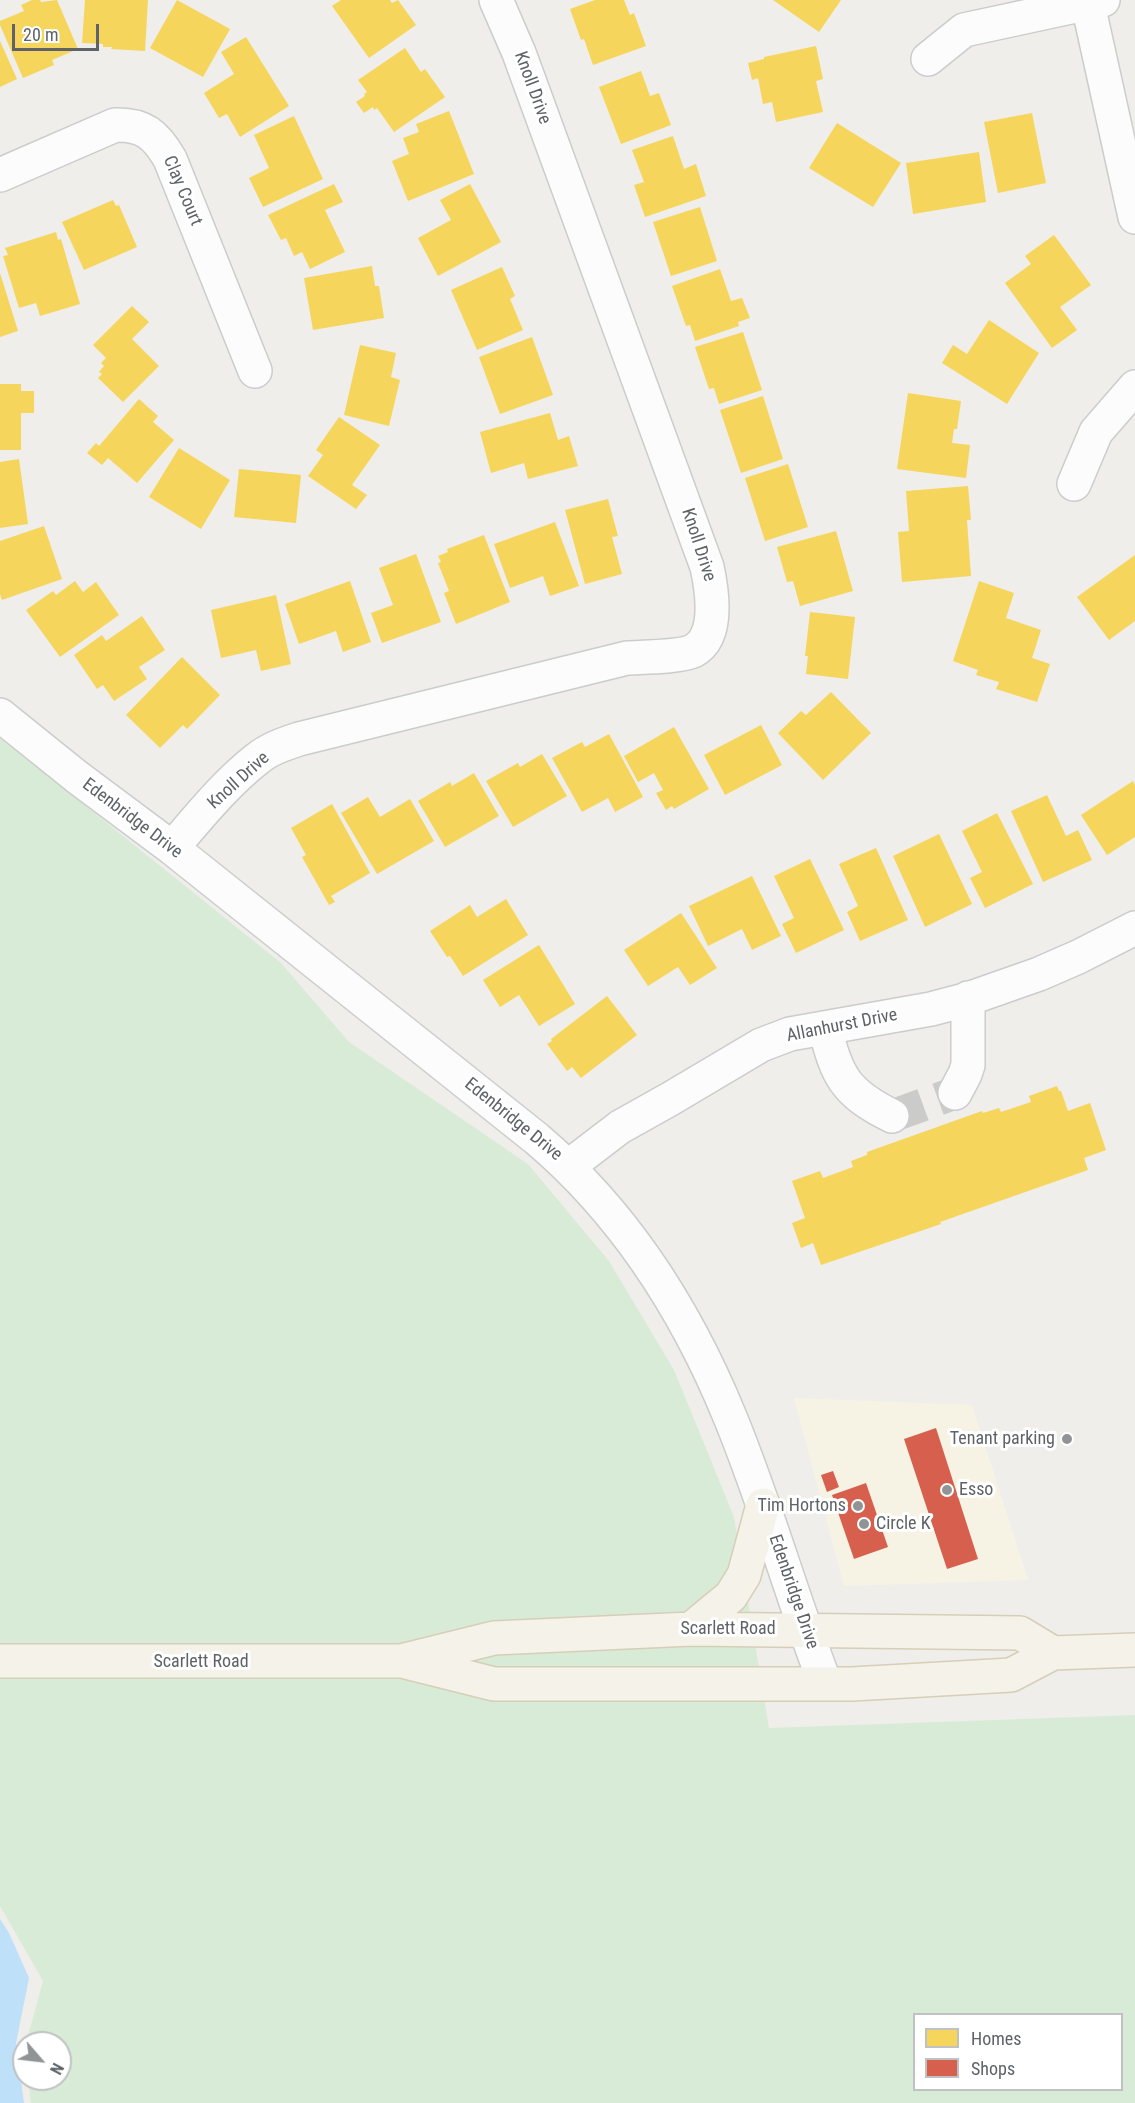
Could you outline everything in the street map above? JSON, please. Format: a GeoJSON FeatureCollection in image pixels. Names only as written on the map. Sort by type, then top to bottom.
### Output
{"type":"FeatureCollection","features":[{"type":"Feature","properties":{"kind":"main road"},"geometry":{"type":"LineString","coordinates":[[691,1629],[731,1596],[744,1575],[763,1505]]}},
{"type":"Feature","properties":{"kind":"main road","name":"Scarlett Road"},"geometry":{"type":"LineString","coordinates":[[0,1661],[401,1661],[494,1638],[691,1629],[1020,1633],[1053,1653]]}},
{"type":"Feature","properties":{"kind":"main road","name":"Scarlett Road"},"geometry":{"type":"LineString","coordinates":[[401,1661],[494,1684],[852,1684],[1011,1675],[1053,1653],[1135,1650]]}},
{"type":"Feature","properties":{"kind":"street","name":"Knoll Drive"},"geometry":{"type":"LineString","coordinates":[[172,848],[237,777],[257,759],[276,747],[299,739],[627,658],[694,651],[706,638],[713,604],[708,567],[519,53],[496,0]]}},
{"type":"Feature","properties":{"kind":"street"},"geometry":{"type":"LineString","coordinates":[[928,59],[964,30],[1093,1],[1135,217]]}},
{"type":"Feature","properties":{"kind":"street","name":"Clay Court"},"geometry":{"type":"LineString","coordinates":[[0,175],[115,125],[129,124],[147,131],[159,141],[170,159],[255,370]]}},
{"type":"Feature","properties":{"kind":"street"},"geometry":{"type":"LineString","coordinates":[[1074,484],[1095,432],[1135,387]]}},
{"type":"Feature","properties":{"kind":"street","name":"Edenbridge Drive"},"geometry":{"type":"LineString","coordinates":[[0,715],[77,777],[172,848],[569,1166],[623,1228],[674,1304],[702,1355],[730,1416],[825,1683]]}},
{"type":"Feature","properties":{"kind":"street","name":"Allanhurst Drive"},"geometry":{"type":"LineString","coordinates":[[569,1166],[620,1126],[760,1045],[790,1034],[931,1009],[968,998],[1038,974],[1135,928]]}},
{"type":"Feature","properties":{"kind":"street"},"geometry":{"type":"LineString","coordinates":[[954,1093],[968,1065],[968,998]]}},
{"type":"Feature","properties":{"kind":"street"},"geometry":{"type":"LineString","coordinates":[[825,1028],[833,1060],[845,1083],[872,1106],[892,1116]]}},
{"type":"Feature","properties":{"kind":"shaded area"},"geometry":{"type":"Polygon","coordinates":[[[794,1398],[972,1405],[1028,1580],[844,1586],[794,1398]]]}},
{"type":"Feature","properties":{"kind":"green space"},"geometry":{"type":"Polygon","coordinates":[[[0,737],[281,963],[349,1042],[528,1164],[609,1261],[674,1370],[734,1517],[769,1728],[1135,1715],[1135,2103],[31,2103],[30,2091],[72,2091],[72,2031],[29,2031],[43,1981],[0,1906],[0,737]]]}},
{"type":"Feature","properties":{"kind":"water"},"geometry":{"type":"Polygon","coordinates":[[[0,1919],[9,1933],[29,1978],[18,2031],[12,2031],[12,2091],[22,2091],[24,2103],[0,2103],[0,1919]]]}},
{"type":"Feature","properties":{"kind":"building: Homes"},"geometry":{"type":"Polygon","coordinates":[[[32,0],[41,2],[57,0],[78,49],[52,60],[54,65],[23,78],[0,21],[24,11],[21,5],[32,0]]]}},
{"type":"Feature","properties":{"kind":"building: Homes"},"geometry":{"type":"Polygon","coordinates":[[[85,0],[148,0],[145,51],[111,49],[112,47],[103,47],[103,44],[82,43],[85,0]]]}},
{"type":"Feature","properties":{"kind":"building: Homes"},"geometry":{"type":"Polygon","coordinates":[[[177,0],[230,29],[203,77],[150,48],[177,0]]]}},
{"type":"Feature","properties":{"kind":"building: Homes"},"geometry":{"type":"Polygon","coordinates":[[[341,0],[390,0],[392,3],[398,0],[416,25],[369,58],[332,6],[341,0]]]}},
{"type":"Feature","properties":{"kind":"building: Homes"},"geometry":{"type":"Polygon","coordinates":[[[595,0],[624,0],[630,15],[634,13],[646,46],[593,65],[570,9],[595,0]]]}},
{"type":"Feature","properties":{"kind":"building: Homes"},"geometry":{"type":"Polygon","coordinates":[[[773,0],[841,0],[819,32],[773,0]]]}},
{"type":"Feature","properties":{"kind":"building: Homes"},"geometry":{"type":"Polygon","coordinates":[[[246,37],[289,106],[240,137],[227,114],[219,118],[204,93],[234,74],[221,52],[246,37]]]}},
{"type":"Feature","properties":{"kind":"building: Homes"},"geometry":{"type":"Polygon","coordinates":[[[0,41],[17,79],[0,87],[0,41]]]}},
{"type":"Feature","properties":{"kind":"building: Homes"},"geometry":{"type":"Polygon","coordinates":[[[816,46],[823,79],[816,81],[823,112],[776,122],[772,102],[763,104],[758,78],[752,80],[748,63],[764,59],[764,57],[816,46]]]}},
{"type":"Feature","properties":{"kind":"building: Homes"},"geometry":{"type":"Polygon","coordinates":[[[405,48],[421,72],[425,69],[445,97],[394,132],[377,108],[374,110],[373,107],[364,113],[356,102],[367,92],[358,80],[405,48]]]}},
{"type":"Feature","properties":{"kind":"building: Homes"},"geometry":{"type":"Polygon","coordinates":[[[641,71],[650,96],[659,93],[671,125],[621,144],[599,87],[641,71]]]}},
{"type":"Feature","properties":{"kind":"building: Homes"},"geometry":{"type":"Polygon","coordinates":[[[449,111],[474,174],[408,201],[392,161],[409,154],[403,138],[419,132],[416,124],[449,111]]]}},
{"type":"Feature","properties":{"kind":"building: Homes"},"geometry":{"type":"Polygon","coordinates":[[[1032,113],[1046,183],[998,193],[984,122],[1032,113]]]}},
{"type":"Feature","properties":{"kind":"building: Homes"},"geometry":{"type":"Polygon","coordinates":[[[294,116],[323,179],[263,207],[249,178],[269,168],[254,135],[294,116]]]}},
{"type":"Feature","properties":{"kind":"building: Homes"},"geometry":{"type":"Polygon","coordinates":[[[837,123],[901,163],[873,207],[809,168],[837,123]]]}},
{"type":"Feature","properties":{"kind":"building: Homes"},"geometry":{"type":"Polygon","coordinates":[[[673,136],[684,169],[696,164],[706,196],[645,217],[634,185],[644,182],[632,150],[673,136]]]}},
{"type":"Feature","properties":{"kind":"building: Homes"},"geometry":{"type":"Polygon","coordinates":[[[979,152],[986,202],[913,214],[906,163],[979,152]]]}},
{"type":"Feature","properties":{"kind":"building: Homes"},"geometry":{"type":"Polygon","coordinates":[[[334,184],[343,202],[325,210],[345,252],[310,269],[302,252],[294,256],[286,238],[281,240],[268,215],[334,184]]]}},
{"type":"Feature","properties":{"kind":"building: Homes"},"geometry":{"type":"Polygon","coordinates":[[[470,184],[501,242],[438,276],[418,238],[451,220],[440,200],[470,184]]]}},
{"type":"Feature","properties":{"kind":"building: Homes"},"geometry":{"type":"Polygon","coordinates":[[[113,200],[116,206],[119,205],[137,247],[84,270],[62,222],[113,200]]]}},
{"type":"Feature","properties":{"kind":"building: Homes"},"geometry":{"type":"Polygon","coordinates":[[[700,207],[717,261],[671,276],[653,222],[700,207]]]}},
{"type":"Feature","properties":{"kind":"building: Homes"},"geometry":{"type":"Polygon","coordinates":[[[56,232],[58,240],[61,239],[80,304],[40,316],[36,303],[19,308],[3,256],[8,255],[5,248],[56,232]]]}},
{"type":"Feature","properties":{"kind":"building: Homes"},"geometry":{"type":"Polygon","coordinates":[[[1054,235],[1091,285],[1060,307],[1077,330],[1052,348],[1005,283],[1031,264],[1025,256],[1054,235]]]}},
{"type":"Feature","properties":{"kind":"building: Homes"},"geometry":{"type":"Polygon","coordinates":[[[372,266],[375,286],[379,286],[384,318],[313,330],[304,278],[372,266]]]}},
{"type":"Feature","properties":{"kind":"building: Homes"},"geometry":{"type":"Polygon","coordinates":[[[502,267],[515,296],[510,299],[523,330],[477,350],[451,290],[502,267]]]}},
{"type":"Feature","properties":{"kind":"building: Homes"},"geometry":{"type":"Polygon","coordinates":[[[720,269],[731,301],[742,298],[750,318],[738,322],[739,326],[695,341],[690,325],[686,326],[672,286],[720,269]]]}},
{"type":"Feature","properties":{"kind":"building: Homes"},"geometry":{"type":"Polygon","coordinates":[[[0,273],[18,331],[0,337],[0,273]]]}},
{"type":"Feature","properties":{"kind":"building: Homes"},"geometry":{"type":"Polygon","coordinates":[[[132,306],[149,322],[132,339],[159,366],[123,402],[98,378],[104,366],[101,363],[106,358],[93,345],[132,306]]]}},
{"type":"Feature","properties":{"kind":"building: Homes"},"geometry":{"type":"Polygon","coordinates":[[[989,320],[1039,353],[1007,404],[942,363],[953,345],[967,354],[989,320]]]}},
{"type":"Feature","properties":{"kind":"building: Homes"},"geometry":{"type":"Polygon","coordinates":[[[743,332],[762,390],[719,404],[714,388],[709,389],[695,347],[743,332]]]}},
{"type":"Feature","properties":{"kind":"building: Homes"},"geometry":{"type":"Polygon","coordinates":[[[532,337],[553,395],[500,414],[479,357],[532,337]]]}},
{"type":"Feature","properties":{"kind":"building: Homes"},"geometry":{"type":"Polygon","coordinates":[[[360,345],[396,353],[391,377],[400,380],[389,426],[344,415],[360,345]]]}},
{"type":"Feature","properties":{"kind":"building: Homes"},"geometry":{"type":"Polygon","coordinates":[[[0,384],[21,384],[21,391],[34,391],[34,413],[21,413],[21,450],[0,450],[0,384]]]}},
{"type":"Feature","properties":{"kind":"building: Homes"},"geometry":{"type":"Polygon","coordinates":[[[908,393],[961,401],[957,429],[954,429],[952,443],[970,445],[966,478],[897,469],[908,393]]]}},
{"type":"Feature","properties":{"kind":"building: Homes"},"geometry":{"type":"Polygon","coordinates":[[[763,396],[783,459],[741,473],[720,410],[763,396]]]}},
{"type":"Feature","properties":{"kind":"building: Homes"},"geometry":{"type":"Polygon","coordinates":[[[139,399],[158,416],[153,422],[174,440],[137,483],[108,458],[102,465],[87,453],[96,443],[99,446],[139,399]]]}},
{"type":"Feature","properties":{"kind":"building: Homes"},"geometry":{"type":"Polygon","coordinates":[[[550,413],[558,440],[569,436],[578,466],[528,479],[524,463],[491,473],[480,432],[550,413]]]}},
{"type":"Feature","properties":{"kind":"building: Homes"},"geometry":{"type":"Polygon","coordinates":[[[339,417],[380,445],[352,485],[367,495],[356,509],[308,476],[323,455],[316,450],[339,417]]]}},
{"type":"Feature","properties":{"kind":"building: Homes"},"geometry":{"type":"Polygon","coordinates":[[[179,448],[230,480],[201,529],[149,497],[179,448]]]}},
{"type":"Feature","properties":{"kind":"building: Homes"},"geometry":{"type":"Polygon","coordinates":[[[19,459],[28,524],[0,528],[0,462],[19,459]]]}},
{"type":"Feature","properties":{"kind":"building: Homes"},"geometry":{"type":"Polygon","coordinates":[[[788,464],[808,527],[765,541],[745,478],[788,464]]]}},
{"type":"Feature","properties":{"kind":"building: Homes"},"geometry":{"type":"Polygon","coordinates":[[[239,469],[301,475],[296,523],[234,517],[239,469]]]}},
{"type":"Feature","properties":{"kind":"building: Homes"},"geometry":{"type":"Polygon","coordinates":[[[968,486],[971,520],[967,520],[971,576],[902,582],[898,532],[909,531],[906,491],[968,486]]]}},
{"type":"Feature","properties":{"kind":"building: Homes"},"geometry":{"type":"Polygon","coordinates":[[[608,499],[618,536],[612,537],[622,574],[585,584],[565,510],[608,499]]]}},
{"type":"Feature","properties":{"kind":"building: Homes"},"geometry":{"type":"Polygon","coordinates":[[[555,522],[579,586],[550,596],[543,576],[510,588],[494,544],[555,522]]]}},
{"type":"Feature","properties":{"kind":"building: Homes"},"geometry":{"type":"Polygon","coordinates":[[[44,526],[62,579],[2,600],[0,541],[44,526]]]}},
{"type":"Feature","properties":{"kind":"building: Homes"},"geometry":{"type":"Polygon","coordinates":[[[836,531],[853,591],[800,606],[793,581],[787,582],[777,547],[836,531]]]}},
{"type":"Feature","properties":{"kind":"building: Homes"},"geometry":{"type":"Polygon","coordinates":[[[484,535],[510,602],[456,624],[444,593],[449,591],[438,563],[441,562],[438,556],[448,552],[447,549],[484,535]]]}},
{"type":"Feature","properties":{"kind":"building: Homes"},"geometry":{"type":"Polygon","coordinates":[[[416,554],[441,622],[382,643],[371,613],[393,605],[379,568],[416,554]]]}},
{"type":"Feature","properties":{"kind":"building: Homes"},"geometry":{"type":"Polygon","coordinates":[[[1135,555],[1135,621],[1109,640],[1077,597],[1135,555]]]}},
{"type":"Feature","properties":{"kind":"building: Homes"},"geometry":{"type":"Polygon","coordinates":[[[75,581],[83,592],[96,582],[119,615],[60,657],[26,610],[53,591],[56,595],[75,581]]]}},
{"type":"Feature","properties":{"kind":"building: Homes"},"geometry":{"type":"Polygon","coordinates":[[[350,581],[371,642],[343,652],[336,631],[299,644],[285,604],[350,581]]]}},
{"type":"Feature","properties":{"kind":"building: Homes"},"geometry":{"type":"Polygon","coordinates":[[[979,581],[1014,593],[1006,618],[1041,630],[1032,658],[1050,664],[1037,702],[996,689],[999,682],[976,675],[978,670],[953,661],[979,581]]]}},
{"type":"Feature","properties":{"kind":"building: Homes"},"geometry":{"type":"Polygon","coordinates":[[[276,595],[291,664],[261,671],[256,650],[221,658],[211,610],[276,595]]]}},
{"type":"Feature","properties":{"kind":"building: Homes"},"geometry":{"type":"Polygon","coordinates":[[[810,612],[855,617],[848,679],[806,674],[808,656],[805,656],[810,612]]]}},
{"type":"Feature","properties":{"kind":"building: Homes"},"geometry":{"type":"Polygon","coordinates":[[[142,616],[165,650],[139,667],[147,679],[114,701],[103,685],[97,689],[74,655],[102,635],[106,641],[142,616]]]}},
{"type":"Feature","properties":{"kind":"building: Homes"},"geometry":{"type":"Polygon","coordinates":[[[182,657],[220,695],[187,729],[183,725],[160,748],[126,715],[182,657]]]}},
{"type":"Feature","properties":{"kind":"building: Homes"},"geometry":{"type":"Polygon","coordinates":[[[831,692],[871,733],[823,780],[778,733],[801,711],[806,715],[831,692]]]}},
{"type":"Feature","properties":{"kind":"building: Homes"},"geometry":{"type":"Polygon","coordinates":[[[761,725],[782,765],[725,795],[704,755],[761,725]]]}},
{"type":"Feature","properties":{"kind":"building: Homes"},"geometry":{"type":"Polygon","coordinates":[[[674,727],[709,789],[674,809],[672,806],[666,810],[656,793],[663,790],[654,773],[638,782],[624,756],[674,727]]]}},
{"type":"Feature","properties":{"kind":"building: Homes"},"geometry":{"type":"Polygon","coordinates":[[[609,734],[643,797],[615,812],[608,798],[582,812],[552,758],[582,742],[585,747],[609,734]]]}},
{"type":"Feature","properties":{"kind":"building: Homes"},"geometry":{"type":"Polygon","coordinates":[[[542,754],[567,796],[513,827],[486,781],[518,763],[520,767],[542,754]]]}},
{"type":"Feature","properties":{"kind":"building: Homes"},"geometry":{"type":"Polygon","coordinates":[[[474,773],[499,816],[445,847],[418,801],[450,782],[452,786],[474,773]]]}},
{"type":"Feature","properties":{"kind":"building: Homes"},"geometry":{"type":"Polygon","coordinates":[[[1133,781],[1135,785],[1135,837],[1107,855],[1081,815],[1133,781]]]}},
{"type":"Feature","properties":{"kind":"building: Homes"},"geometry":{"type":"Polygon","coordinates":[[[1047,795],[1066,836],[1078,830],[1092,860],[1043,882],[1011,811],[1047,795]]]}},
{"type":"Feature","properties":{"kind":"building: Homes"},"geometry":{"type":"Polygon","coordinates":[[[368,797],[380,817],[410,799],[434,841],[377,874],[341,813],[368,797]]]}},
{"type":"Feature","properties":{"kind":"building: Homes"},"geometry":{"type":"Polygon","coordinates":[[[332,804],[370,873],[331,896],[335,902],[329,905],[302,857],[306,855],[291,828],[332,804]]]}},
{"type":"Feature","properties":{"kind":"building: Homes"},"geometry":{"type":"Polygon","coordinates":[[[997,813],[1033,884],[985,908],[970,878],[982,872],[962,831],[997,813]]]}},
{"type":"Feature","properties":{"kind":"building: Homes"},"geometry":{"type":"Polygon","coordinates":[[[939,834],[972,904],[925,927],[893,856],[939,834]]]}},
{"type":"Feature","properties":{"kind":"building: Homes"},"geometry":{"type":"Polygon","coordinates":[[[876,848],[908,920],[860,941],[847,912],[858,906],[839,864],[876,848]]]}},
{"type":"Feature","properties":{"kind":"building: Homes"},"geometry":{"type":"Polygon","coordinates":[[[810,859],[844,930],[796,953],[782,924],[794,918],[774,876],[810,859]]]}},
{"type":"Feature","properties":{"kind":"building: Homes"},"geometry":{"type":"Polygon","coordinates":[[[752,876],[781,936],[752,950],[742,929],[708,946],[689,906],[752,876]]]}},
{"type":"Feature","properties":{"kind":"building: Homes"},"geometry":{"type":"Polygon","coordinates":[[[506,899],[528,935],[463,976],[430,931],[470,905],[477,917],[506,899]]]}},
{"type":"Feature","properties":{"kind":"building: Homes"},"geometry":{"type":"Polygon","coordinates":[[[681,913],[717,968],[690,985],[678,967],[648,986],[624,950],[681,913]]]}},
{"type":"Feature","properties":{"kind":"building: Homes"},"geometry":{"type":"Polygon","coordinates":[[[539,945],[575,1004],[539,1026],[519,995],[500,1007],[483,980],[539,945]]]}},
{"type":"Feature","properties":{"kind":"building: Homes"},"geometry":{"type":"Polygon","coordinates":[[[607,996],[637,1035],[581,1078],[572,1067],[567,1071],[547,1044],[607,996]]]}},
{"type":"Feature","properties":{"kind":"building: Homes"},"geometry":{"type":"Polygon","coordinates":[[[1057,1086],[1068,1111],[1090,1103],[1106,1150],[1084,1158],[1088,1170],[821,1265],[813,1243],[801,1248],[792,1223],[805,1218],[792,1181],[820,1171],[823,1178],[853,1167],[851,1161],[867,1155],[867,1152],[982,1111],[983,1113],[999,1108],[1001,1112],[1031,1102],[1029,1096],[1057,1086]]]}},
{"type":"Feature","properties":{"kind":"building: Shops"},"geometry":{"type":"Polygon","coordinates":[[[936,1428],[978,1559],[947,1569],[904,1439],[936,1428]]]}},
{"type":"Feature","properties":{"kind":"building: Shops"},"geometry":{"type":"Polygon","coordinates":[[[833,1471],[839,1487],[827,1492],[821,1475],[833,1471]]]}},
{"type":"Feature","properties":{"kind":"building: Shops"},"geometry":{"type":"Polygon","coordinates":[[[866,1483],[888,1547],[854,1559],[832,1495],[866,1483]]]}},
{"type":"Feature","properties":{"kind":"tunnel"},"geometry":{"type":"LineString","coordinates":[[892,1116],[955,1093]]}},
{"type":"Feature","properties":{"kind":"place","name":"Tenant parking"},"geometry":{"type":"Point","coordinates":[1067,1439]}},
{"type":"Feature","properties":{"kind":"place","name":"Esso"},"geometry":{"type":"Point","coordinates":[947,1490]}},
{"type":"Feature","properties":{"kind":"place","name":"Tim Hortons"},"geometry":{"type":"Point","coordinates":[858,1506]}},
{"type":"Feature","properties":{"kind":"place","name":"Circle K"},"geometry":{"type":"Point","coordinates":[864,1524]}}]}
